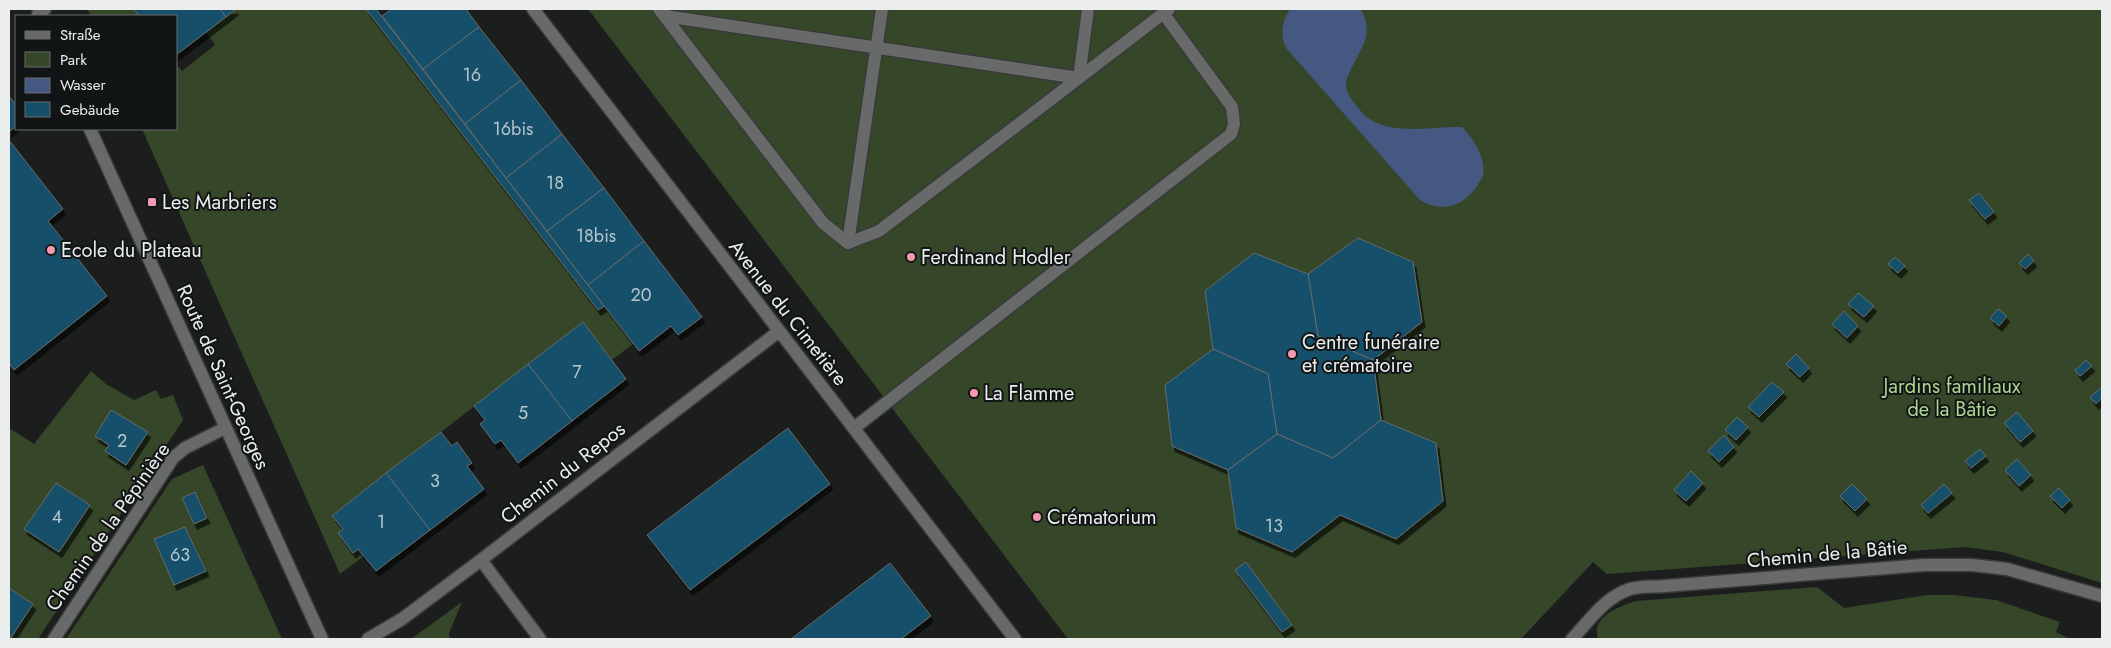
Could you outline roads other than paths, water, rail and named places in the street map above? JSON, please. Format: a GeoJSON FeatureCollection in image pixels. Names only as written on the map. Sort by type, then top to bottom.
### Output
{"type":"FeatureCollection","features":[{"type":"Feature","properties":{"kind":"street","name":"Avenue du Cimetière"},"geometry":{"type":"LineString","coordinates":[[533,9],[778,332],[1015,639]]}},
{"type":"Feature","properties":{"kind":"street"},"geometry":{"type":"LineString","coordinates":[[848,244],[882,9]]}},
{"type":"Feature","properties":{"kind":"street"},"geometry":{"type":"LineString","coordinates":[[1079,78],[1088,9]]}},
{"type":"Feature","properties":{"kind":"street"},"geometry":{"type":"LineString","coordinates":[[663,11],[877,48],[1079,78]]}},
{"type":"Feature","properties":{"kind":"street"},"geometry":{"type":"LineString","coordinates":[[663,11],[823,223],[848,244]]}},
{"type":"Feature","properties":{"kind":"street"},"geometry":{"type":"LineString","coordinates":[[848,244],[879,231],[1166,11],[1232,107],[1234,124],[1231,134],[854,428]]}},
{"type":"Feature","properties":{"kind":"street","name":"Route de Saint-Georges"},"geometry":{"type":"LineString","coordinates":[[90,130],[322,639]]}},
{"type":"Feature","properties":{"kind":"street","name":"Chemin du Repos"},"geometry":{"type":"LineString","coordinates":[[368,639],[402,619],[481,560],[778,332]]}},
{"type":"Feature","properties":{"kind":"street","name":"Chemin de la Pépinière"},"geometry":{"type":"LineString","coordinates":[[54,639],[173,458],[185,448],[225,428]]}},
{"type":"Feature","properties":{"kind":"street"},"geometry":{"type":"LineString","coordinates":[[481,560],[540,639]]}},
{"type":"Feature","properties":{"kind":"street","name":"Chemin de la Bâtie"},"geometry":{"type":"LineString","coordinates":[[1572,639],[1599,609],[1620,593],[1633,588],[1924,565],[1972,565],[2007,569],[2102,596]]}},
{"type":"Feature","properties":{"kind":"water"},"geometry":{"type":"Polygon","coordinates":[[[1290,9],[1361,9],[1367,28],[1366,36],[1347,80],[1346,87],[1350,97],[1366,117],[1378,124],[1389,127],[1414,129],[1462,127],[1475,143],[1484,169],[1483,176],[1477,186],[1465,199],[1452,206],[1444,207],[1428,204],[1420,200],[1287,49],[1282,29],[1290,9]]]}},
{"type":"Feature","properties":{"kind":"place","name":"Les Marbriers"},"geometry":{"type":"Point","coordinates":[152,202]}},
{"type":"Feature","properties":{"kind":"place","name":"Ecole du Plateau"},"geometry":{"type":"Point","coordinates":[51,250]}},
{"type":"Feature","properties":{"kind":"place","name":"Ferdinand Hodler"},"geometry":{"type":"Point","coordinates":[911,257]}},
{"type":"Feature","properties":{"kind":"place","name":"Centre funéraire et crématoire"},"geometry":{"type":"Point","coordinates":[1292,354]}},
{"type":"Feature","properties":{"kind":"place","name":"La Flamme"},"geometry":{"type":"Point","coordinates":[974,393]}},
{"type":"Feature","properties":{"kind":"place","name":"Crématorium"},"geometry":{"type":"Point","coordinates":[1037,517]}},
{"type":"Feature","properties":{"kind":"park label","name":"Jardins familiaux de la Bâtie"},"geometry":{"type":"Point","coordinates":[1952,398]}}]}
